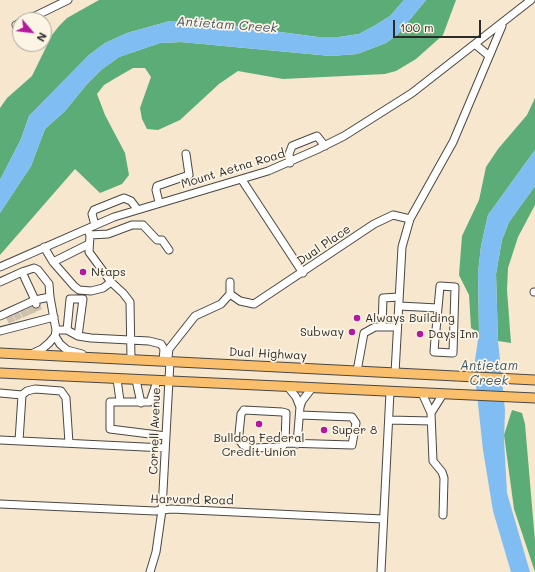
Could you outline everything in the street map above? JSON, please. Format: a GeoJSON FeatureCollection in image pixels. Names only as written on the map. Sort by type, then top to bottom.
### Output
{"type":"FeatureCollection","features":[{"type":"Feature","properties":{"kind":"main road","name":"Dual Highway"},"geometry":{"type":"LineString","coordinates":[[0,353],[535,380]]}},
{"type":"Feature","properties":{"kind":"main road"},"geometry":{"type":"LineString","coordinates":[[0,373],[535,398]]}},
{"type":"Feature","properties":{"kind":"street"},"geometry":{"type":"LineString","coordinates":[[43,12],[68,0]]}},
{"type":"Feature","properties":{"kind":"street","name":"Mount Aetna Road"},"geometry":{"type":"LineString","coordinates":[[0,267],[44,247],[88,232],[96,225],[137,209],[242,180],[290,163],[325,146],[374,118],[412,93],[476,45],[530,0]]}},
{"type":"Feature","properties":{"kind":"street"},"geometry":{"type":"LineString","coordinates":[[395,373],[402,247],[410,219],[453,142],[488,55],[503,23]]}},
{"type":"Feature","properties":{"kind":"street"},"geometry":{"type":"LineString","coordinates":[[476,45],[488,55]]}},
{"type":"Feature","properties":{"kind":"street"},"geometry":{"type":"LineString","coordinates":[[290,163],[289,154],[292,146],[317,136],[325,146]]}},
{"type":"Feature","properties":{"kind":"street"},"geometry":{"type":"LineString","coordinates":[[159,202],[156,190],[157,186],[189,176],[186,154]]}},
{"type":"Feature","properties":{"kind":"street"},"geometry":{"type":"LineString","coordinates":[[242,180],[303,273]]}},
{"type":"Feature","properties":{"kind":"street"},"geometry":{"type":"LineString","coordinates":[[96,225],[92,214],[94,210],[124,198],[131,201],[137,209]]}},
{"type":"Feature","properties":{"kind":"street","name":"Dual Place"},"geometry":{"type":"LineString","coordinates":[[230,294],[240,301],[254,304],[386,217],[393,215],[410,219]]}},
{"type":"Feature","properties":{"kind":"street"},"geometry":{"type":"LineString","coordinates":[[131,359],[130,302],[111,282],[88,252],[88,232],[108,234],[132,225],[143,225],[156,240],[162,240],[169,250]]}},
{"type":"Feature","properties":{"kind":"street"},"geometry":{"type":"LineString","coordinates":[[53,262],[89,244]]}},
{"type":"Feature","properties":{"kind":"street"},"geometry":{"type":"LineString","coordinates":[[44,247],[53,262],[79,290],[91,291],[103,288],[111,282]]}},
{"type":"Feature","properties":{"kind":"street"},"geometry":{"type":"LineString","coordinates":[[0,282],[34,268],[38,270],[49,284],[55,333],[60,344],[67,350],[94,357]]}},
{"type":"Feature","properties":{"kind":"street"},"geometry":{"type":"LineString","coordinates":[[22,272],[22,308]]}},
{"type":"Feature","properties":{"kind":"street"},"geometry":{"type":"LineString","coordinates":[[167,361],[169,349],[195,316],[221,304],[230,294],[230,282]]}},
{"type":"Feature","properties":{"kind":"street"},"geometry":{"type":"LineString","coordinates":[[435,338],[434,352],[453,353],[456,287],[440,286],[436,330]]}},
{"type":"Feature","properties":{"kind":"street"},"geometry":{"type":"LineString","coordinates":[[0,316],[50,297]]}},
{"type":"Feature","properties":{"kind":"street"},"geometry":{"type":"LineString","coordinates":[[382,327],[382,298],[399,297]]}},
{"type":"Feature","properties":{"kind":"street"},"geometry":{"type":"LineString","coordinates":[[67,330],[70,299],[83,299],[78,336]]}},
{"type":"Feature","properties":{"kind":"street"},"geometry":{"type":"LineString","coordinates":[[398,306],[438,308]]}},
{"type":"Feature","properties":{"kind":"street"},"geometry":{"type":"LineString","coordinates":[[69,308],[82,309]]}},
{"type":"Feature","properties":{"kind":"street"},"geometry":{"type":"LineString","coordinates":[[0,331],[28,321],[54,317]]}},
{"type":"Feature","properties":{"kind":"street"},"geometry":{"type":"LineString","coordinates":[[68,320],[81,321]]}},
{"type":"Feature","properties":{"kind":"street"},"geometry":{"type":"LineString","coordinates":[[357,371],[364,333],[374,327],[398,327]]}},
{"type":"Feature","properties":{"kind":"street"},"geometry":{"type":"LineString","coordinates":[[31,354],[42,349],[55,333],[67,330],[78,336],[162,344],[167,361]]}},
{"type":"Feature","properties":{"kind":"street","name":"Cornell Avenue"},"geometry":{"type":"LineString","coordinates":[[150,572],[156,552],[162,510],[166,448],[168,382],[167,361]]}},
{"type":"Feature","properties":{"kind":"street"},"geometry":{"type":"LineString","coordinates":[[116,379],[120,401]]}},
{"type":"Feature","properties":{"kind":"street"},"geometry":{"type":"LineString","coordinates":[[136,380],[141,403]]}},
{"type":"Feature","properties":{"kind":"street"},"geometry":{"type":"LineString","coordinates":[[157,381],[150,402],[110,402],[110,429],[166,436]]}},
{"type":"Feature","properties":{"kind":"street"},"geometry":{"type":"LineString","coordinates":[[288,387],[296,397],[300,411],[297,444]]}},
{"type":"Feature","properties":{"kind":"street"},"geometry":{"type":"LineString","coordinates":[[300,411],[312,388]]}},
{"type":"Feature","properties":{"kind":"street"},"geometry":{"type":"LineString","coordinates":[[0,393],[22,395],[27,391],[35,389],[61,391],[66,398],[69,443]]}},
{"type":"Feature","properties":{"kind":"street"},"geometry":{"type":"LineString","coordinates":[[381,572],[390,392]]}},
{"type":"Feature","properties":{"kind":"street"},"geometry":{"type":"LineString","coordinates":[[422,393],[431,413],[433,461],[442,472],[444,478],[443,515]]}},
{"type":"Feature","properties":{"kind":"street"},"geometry":{"type":"LineString","coordinates":[[431,413],[443,394]]}},
{"type":"Feature","properties":{"kind":"street"},"geometry":{"type":"LineString","coordinates":[[19,441],[22,395]]}},
{"type":"Feature","properties":{"kind":"street"},"geometry":{"type":"LineString","coordinates":[[285,443],[286,413],[244,410],[241,414],[239,434],[240,442],[251,448],[279,448],[285,443],[352,445],[355,436],[356,423],[352,417],[300,411]]}},
{"type":"Feature","properties":{"kind":"street"},"geometry":{"type":"LineString","coordinates":[[389,420],[431,421]]}},
{"type":"Feature","properties":{"kind":"street"},"geometry":{"type":"LineString","coordinates":[[0,440],[166,448]]}},
{"type":"Feature","properties":{"kind":"street","name":"Harvard Road"},"geometry":{"type":"LineString","coordinates":[[0,504],[383,519]]}},
{"type":"Feature","properties":{"kind":"green space"},"geometry":{"type":"Polygon","coordinates":[[[99,0],[404,0],[390,16],[374,26],[359,34],[339,37],[318,37],[197,21],[170,21],[127,33],[105,43],[89,55],[29,116],[21,139],[0,180],[0,108],[7,98],[32,76],[44,52],[52,52],[52,35],[67,18],[99,0]]]}},
{"type":"Feature","properties":{"kind":"green space"},"geometry":{"type":"Polygon","coordinates":[[[426,0],[456,0],[443,35],[416,59],[396,71],[385,74],[283,79],[238,71],[219,84],[180,120],[158,130],[147,129],[142,119],[140,108],[151,77],[145,68],[133,68],[114,79],[104,85],[97,94],[105,115],[125,153],[129,175],[122,184],[100,193],[75,169],[0,255],[0,213],[31,166],[45,129],[65,111],[87,84],[101,70],[119,57],[160,43],[181,42],[331,56],[357,54],[386,43],[398,34],[426,0]]]}},
{"type":"Feature","properties":{"kind":"green space"},"geometry":{"type":"Polygon","coordinates":[[[535,98],[535,150],[488,215],[481,246],[478,273],[479,333],[471,328],[469,295],[459,275],[462,236],[479,200],[486,167],[498,149],[527,115],[535,98]]]}},
{"type":"Feature","properties":{"kind":"green space"},"geometry":{"type":"Polygon","coordinates":[[[535,186],[535,205],[518,237],[508,268],[507,290],[511,343],[498,341],[496,274],[502,240],[509,222],[535,186]]]}},
{"type":"Feature","properties":{"kind":"green space"},"geometry":{"type":"Polygon","coordinates":[[[512,410],[522,413],[525,424],[535,541],[535,572],[514,509],[504,435],[512,410]]]}},
{"type":"Feature","properties":{"kind":"water","name":"Antietam Creek"},"geometry":{"type":"Polygon","coordinates":[[[404,0],[426,0],[398,34],[386,43],[357,54],[331,56],[181,42],[160,43],[119,57],[101,70],[87,84],[65,111],[45,129],[31,166],[0,213],[0,180],[21,139],[29,116],[89,55],[105,43],[127,33],[170,21],[197,21],[318,37],[339,37],[359,34],[374,26],[390,16],[404,0]]]}},
{"type":"Feature","properties":{"kind":"water","name":"Antietam Creek"},"geometry":{"type":"Polygon","coordinates":[[[535,150],[535,186],[509,222],[502,240],[496,274],[498,340],[505,410],[504,440],[507,493],[530,572],[511,572],[493,511],[483,450],[474,367],[479,333],[478,273],[481,246],[488,215],[535,150]]]}},
{"type":"Feature","properties":{"kind":"tunnel"},"geometry":{"type":"LineString","coordinates":[[36,304],[40,313]]}},
{"type":"Feature","properties":{"kind":"tunnel"},"geometry":{"type":"LineString","coordinates":[[30,307],[33,315]]}},
{"type":"Feature","properties":{"kind":"tunnel"},"geometry":{"type":"LineString","coordinates":[[23,310],[27,318]]}},
{"type":"Feature","properties":{"kind":"tunnel"},"geometry":{"type":"LineString","coordinates":[[16,313],[20,321]]}},
{"type":"Feature","properties":{"kind":"tunnel"},"geometry":{"type":"LineString","coordinates":[[9,316],[13,324]]}},
{"type":"Feature","properties":{"kind":"place","name":"Ntaps"},"geometry":{"type":"Point","coordinates":[83,272]}},
{"type":"Feature","properties":{"kind":"place","name":"Always Building"},"geometry":{"type":"Point","coordinates":[357,318]}},
{"type":"Feature","properties":{"kind":"place","name":"Subway"},"geometry":{"type":"Point","coordinates":[352,332]}},
{"type":"Feature","properties":{"kind":"place","name":"Days Inn"},"geometry":{"type":"Point","coordinates":[420,334]}},
{"type":"Feature","properties":{"kind":"place","name":"Bulldog Federal Credit Union"},"geometry":{"type":"Point","coordinates":[259,424]}},
{"type":"Feature","properties":{"kind":"place","name":"Super 8"},"geometry":{"type":"Point","coordinates":[324,430]}}]}
